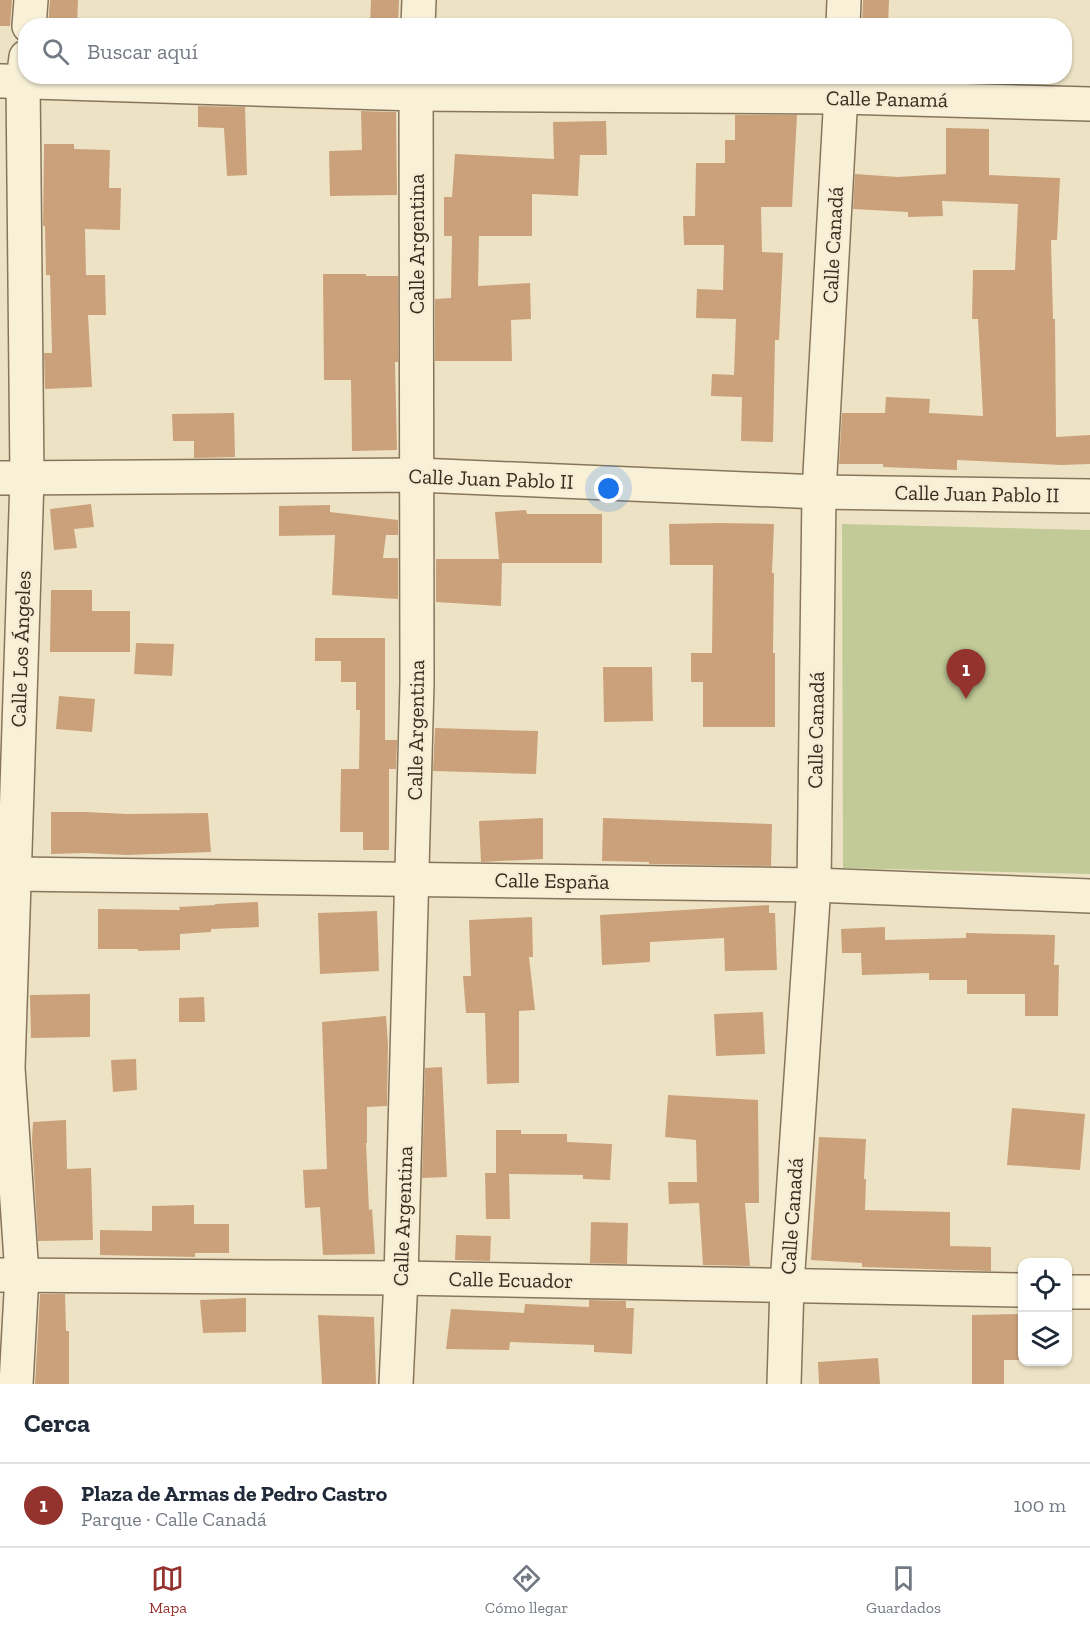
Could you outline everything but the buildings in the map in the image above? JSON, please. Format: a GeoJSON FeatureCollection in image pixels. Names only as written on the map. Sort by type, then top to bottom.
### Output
{"type":"FeatureCollection","features":[{"type":"Feature","properties":{"kind":"street"},"geometry":{"type":"LineString","coordinates":[[30,18],[32,0]]}},
{"type":"Feature","properties":{"kind":"street"},"geometry":{"type":"LineString","coordinates":[[418,18],[419,0]]}},
{"type":"Feature","properties":{"kind":"street"},"geometry":{"type":"LineString","coordinates":[[843,18],[844,0]]}},
{"type":"Feature","properties":{"kind":"street","name":"Calle Los Ángeles"},"geometry":{"type":"LineString","coordinates":[[16,73],[13,874],[8,1068],[11,1275],[16,1384]]}},
{"type":"Feature","properties":{"kind":"street","name":"Calle Panamá"},"geometry":{"type":"LineString","coordinates":[[383,84],[841,87],[1090,104]]}},
{"type":"Feature","properties":{"kind":"street","name":"Calle Argentina"},"geometry":{"type":"LineString","coordinates":[[396,1384],[413,878],[417,683],[416,85]]}},
{"type":"Feature","properties":{"kind":"street","name":"Calle Canadá"},"geometry":{"type":"LineString","coordinates":[[783,1384],[787,1285],[814,885],[819,492],[841,87]]}},
{"type":"Feature","properties":{"kind":"street","name":"Calle Juan Pablo II"},"geometry":{"type":"LineString","coordinates":[[13,479],[418,475],[819,492],[1090,496]]}},
{"type":"Feature","properties":{"kind":"street","name":"Calle España"},"geometry":{"type":"LineString","coordinates":[[13,874],[814,885],[1090,896]]}},
{"type":"Feature","properties":{"kind":"street","name":"Calle Ecuador"},"geometry":{"type":"LineString","coordinates":[[11,1275],[401,1278],[1018,1290]]}},
{"type":"Feature","properties":{"kind":"street"},"geometry":{"type":"LineString","coordinates":[[1072,1292],[1090,1292]]}},
{"type":"Feature","properties":{"kind":"green space"},"geometry":{"type":"Polygon","coordinates":[[[842,524],[1090,530],[1090,874],[843,868],[842,524]]]}},
{"type":"Feature","properties":{"kind":"place","name":"Plaza de Armas de Pedro Castro"},"geometry":{"type":"Point","coordinates":[966,699]}}]}
